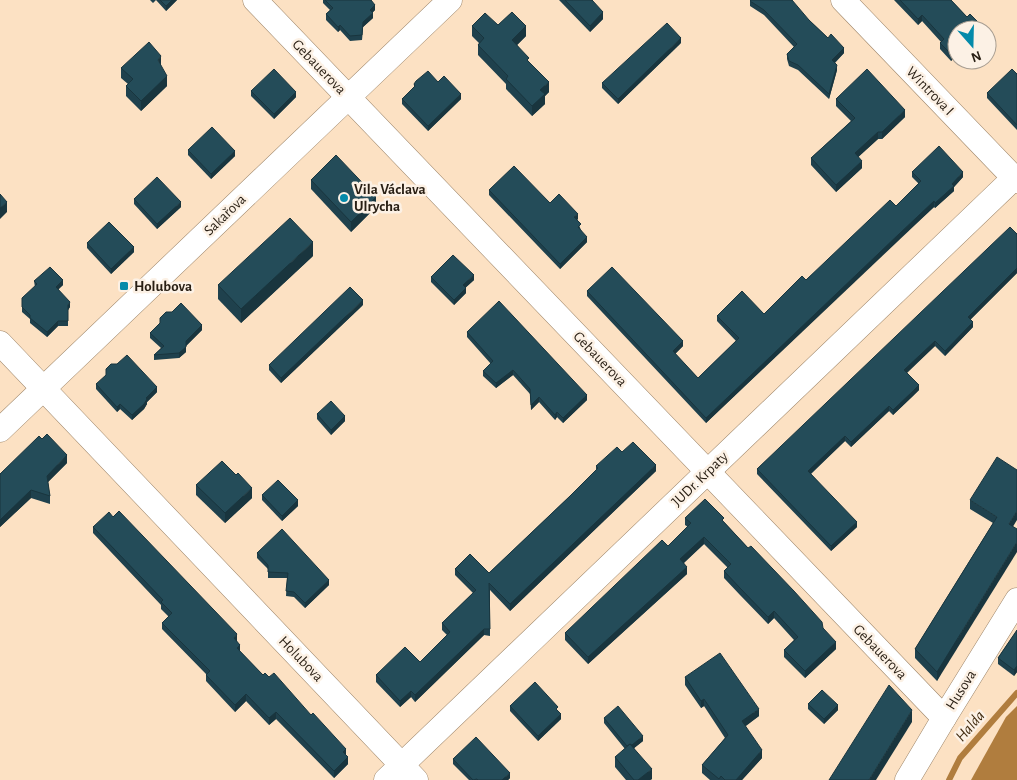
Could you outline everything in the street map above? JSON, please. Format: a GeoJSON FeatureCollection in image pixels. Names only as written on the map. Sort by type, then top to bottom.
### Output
{"type":"FeatureCollection","features":[{"type":"Feature","properties":{"kind":"street","name":"Gebauerova"},"geometry":{"type":"LineString","coordinates":[[256,0],[944,718]]}},
{"type":"Feature","properties":{"kind":"street","name":"Sakařova"},"geometry":{"type":"LineString","coordinates":[[0,430],[450,0]]}},
{"type":"Feature","properties":{"kind":"street","name":"Wintrova I"},"geometry":{"type":"LineString","coordinates":[[843,0],[1015,180]]}},
{"type":"Feature","properties":{"kind":"street","name":"JUDr. Krpaty"},"geometry":{"type":"LineString","coordinates":[[401,775],[707,472],[1015,180]]}},
{"type":"Feature","properties":{"kind":"street","name":"Holubova"},"geometry":{"type":"LineString","coordinates":[[0,343],[401,775]]}},
{"type":"Feature","properties":{"kind":"street","name":"Husova"},"geometry":{"type":"LineString","coordinates":[[907,780],[1017,600]]}},
{"type":"Feature","properties":{"kind":"shaded area"},"geometry":{"type":"Polygon","coordinates":[[[1017,706],[1017,780],[971,780],[1006,717],[1017,706]]]}},
{"type":"Feature","properties":{"kind":"building"},"geometry":{"type":"Polygon","coordinates":[[[160,0],[172,0],[166,6],[160,0]]]}},
{"type":"Feature","properties":{"kind":"building"},"geometry":{"type":"Polygon","coordinates":[[[325,0],[371,0],[375,5],[370,10],[373,13],[363,22],[362,35],[350,36],[340,25],[338,27],[326,14],[333,8],[325,0]]]}},
{"type":"Feature","properties":{"kind":"building"},"geometry":{"type":"Polygon","coordinates":[[[565,0],[592,0],[603,12],[590,26],[565,0]]]}},
{"type":"Feature","properties":{"kind":"building"},"geometry":{"type":"Polygon","coordinates":[[[751,0],[792,0],[828,38],[831,34],[844,48],[832,60],[837,65],[829,94],[798,65],[789,61],[787,54],[797,44],[764,10],[751,0]]]}},
{"type":"Feature","properties":{"kind":"building"},"geometry":{"type":"Polygon","coordinates":[[[900,0],[951,0],[967,17],[970,14],[976,20],[947,20],[947,50],[940,43],[944,39],[922,15],[918,19],[900,0]]]}},
{"type":"Feature","properties":{"kind":"building"},"geometry":{"type":"Polygon","coordinates":[[[512,12],[526,26],[512,40],[529,58],[527,60],[549,82],[540,90],[545,94],[532,106],[506,79],[508,76],[478,45],[484,38],[472,26],[485,13],[498,25],[512,12]]]}},
{"type":"Feature","properties":{"kind":"building"},"geometry":{"type":"Polygon","coordinates":[[[667,23],[681,38],[618,99],[602,83],[667,23]]]}},
{"type":"Feature","properties":{"kind":"building"},"geometry":{"type":"Polygon","coordinates":[[[149,42],[161,56],[158,60],[167,76],[141,101],[126,86],[133,79],[121,68],[149,42]]]}},
{"type":"Feature","properties":{"kind":"building"},"geometry":{"type":"Polygon","coordinates":[[[274,69],[296,92],[274,114],[251,91],[274,69]]]}},
{"type":"Feature","properties":{"kind":"building"},"geometry":{"type":"Polygon","coordinates":[[[867,69],[905,110],[882,132],[878,132],[855,153],[862,161],[836,185],[811,158],[855,118],[836,99],[867,69]]]}},
{"type":"Feature","properties":{"kind":"building"},"geometry":{"type":"Polygon","coordinates":[[[1012,69],[1017,74],[1017,125],[987,93],[1012,69]]]}},
{"type":"Feature","properties":{"kind":"building"},"geometry":{"type":"Polygon","coordinates":[[[428,71],[438,82],[444,76],[461,94],[428,126],[402,99],[415,86],[416,81],[428,71]]]}},
{"type":"Feature","properties":{"kind":"building"},"geometry":{"type":"Polygon","coordinates":[[[212,127],[235,151],[211,174],[188,150],[212,127]]]}},
{"type":"Feature","properties":{"kind":"building"},"geometry":{"type":"Polygon","coordinates":[[[939,146],[963,172],[952,184],[954,186],[935,203],[934,201],[706,418],[587,291],[612,267],[683,341],[673,351],[698,378],[739,338],[717,316],[742,291],[764,314],[802,276],[806,280],[890,200],[896,206],[921,181],[912,172],[939,146]]]}},
{"type":"Feature","properties":{"kind":"building","name":"Vila Václava Ulrycha"},"geometry":{"type":"Polygon","coordinates":[[[336,155],[376,197],[351,222],[311,180],[336,155]]]}},
{"type":"Feature","properties":{"kind":"building"},"geometry":{"type":"Polygon","coordinates":[[[514,166],[550,203],[559,194],[578,214],[574,217],[581,224],[578,227],[587,237],[560,264],[489,190],[514,166]]]}},
{"type":"Feature","properties":{"kind":"building"},"geometry":{"type":"Polygon","coordinates":[[[157,177],[181,202],[157,224],[134,199],[157,177]]]}},
{"type":"Feature","properties":{"kind":"building"},"geometry":{"type":"Polygon","coordinates":[[[0,194],[7,202],[0,208],[0,194]]]}},
{"type":"Feature","properties":{"kind":"building"},"geometry":{"type":"Polygon","coordinates":[[[290,218],[313,242],[241,309],[218,285],[290,218]]]}},
{"type":"Feature","properties":{"kind":"building"},"geometry":{"type":"Polygon","coordinates":[[[109,222],[134,247],[111,269],[87,243],[109,222]]]}},
{"type":"Feature","properties":{"kind":"building"},"geometry":{"type":"Polygon","coordinates":[[[1010,227],[1017,234],[1017,268],[968,317],[973,322],[945,351],[935,341],[904,370],[919,385],[893,410],[889,406],[851,442],[845,436],[808,471],[857,522],[831,546],[757,469],[1010,227]]]}},
{"type":"Feature","properties":{"kind":"building"},"geometry":{"type":"Polygon","coordinates":[[[453,255],[474,275],[463,285],[466,288],[454,300],[431,277],[453,255]]]}},
{"type":"Feature","properties":{"kind":"building"},"geometry":{"type":"Polygon","coordinates":[[[50,267],[63,280],[56,287],[70,302],[68,305],[68,321],[58,321],[47,332],[30,318],[30,315],[22,307],[22,298],[37,284],[34,281],[50,267]]]}},
{"type":"Feature","properties":{"kind":"building"},"geometry":{"type":"Polygon","coordinates":[[[350,287],[363,300],[281,378],[269,365],[350,287]]]}},
{"type":"Feature","properties":{"kind":"building"},"geometry":{"type":"Polygon","coordinates":[[[499,301],[587,395],[563,418],[557,412],[555,415],[539,397],[531,405],[530,389],[513,370],[496,383],[483,371],[493,361],[467,332],[499,301]]]}},
{"type":"Feature","properties":{"kind":"building"},"geometry":{"type":"Polygon","coordinates":[[[181,303],[202,325],[186,341],[186,347],[179,353],[154,355],[164,346],[150,333],[160,323],[160,318],[166,312],[172,312],[181,303]]]}},
{"type":"Feature","properties":{"kind":"building"},"geometry":{"type":"Polygon","coordinates":[[[127,355],[157,387],[146,398],[144,404],[132,415],[120,404],[117,407],[96,384],[106,375],[106,369],[111,364],[117,364],[127,355]]]}},
{"type":"Feature","properties":{"kind":"building"},"geometry":{"type":"Polygon","coordinates":[[[331,401],[345,416],[331,430],[317,414],[331,401]]]}},
{"type":"Feature","properties":{"kind":"building"},"geometry":{"type":"Polygon","coordinates":[[[47,434],[67,455],[47,476],[50,496],[31,490],[0,520],[0,474],[39,436],[42,439],[47,434]]]}},
{"type":"Feature","properties":{"kind":"building"},"geometry":{"type":"Polygon","coordinates":[[[633,442],[656,465],[510,604],[489,583],[490,629],[484,629],[415,695],[411,691],[400,701],[376,675],[405,647],[420,662],[450,632],[442,623],[476,590],[455,569],[470,554],[489,573],[598,468],[596,466],[617,447],[622,452],[633,442]]]}},
{"type":"Feature","properties":{"kind":"building"},"geometry":{"type":"Polygon","coordinates":[[[997,457],[1017,470],[1017,511],[1009,524],[1017,529],[1017,542],[937,672],[915,649],[997,517],[970,500],[997,457]]]}},
{"type":"Feature","properties":{"kind":"building"},"geometry":{"type":"Polygon","coordinates":[[[222,461],[236,475],[238,473],[252,488],[225,513],[196,485],[222,461]]]}},
{"type":"Feature","properties":{"kind":"building"},"geometry":{"type":"Polygon","coordinates":[[[278,480],[298,500],[282,516],[262,495],[278,480]]]}},
{"type":"Feature","properties":{"kind":"building"},"geometry":{"type":"Polygon","coordinates":[[[705,499],[724,518],[722,520],[748,548],[751,546],[794,591],[822,622],[823,628],[836,642],[805,671],[784,650],[798,637],[774,611],[768,617],[724,571],[731,564],[704,537],[680,559],[687,567],[588,657],[565,633],[662,540],[668,546],[691,523],[685,518],[705,499]]]}},
{"type":"Feature","properties":{"kind":"building"},"geometry":{"type":"Polygon","coordinates":[[[119,511],[237,634],[234,638],[240,645],[237,648],[263,675],[265,673],[269,677],[274,673],[311,715],[313,713],[346,749],[343,752],[348,757],[334,771],[276,712],[269,718],[246,694],[235,705],[206,675],[210,671],[162,623],[172,613],[161,602],[163,600],[93,527],[109,512],[113,517],[119,511]]]}},
{"type":"Feature","properties":{"kind":"building"},"geometry":{"type":"Polygon","coordinates":[[[282,529],[329,580],[305,603],[294,592],[286,591],[288,573],[268,572],[268,565],[257,553],[282,529]]]}},
{"type":"Feature","properties":{"kind":"building"},"geometry":{"type":"Polygon","coordinates":[[[1017,630],[1017,666],[1014,670],[998,658],[1017,630]]]}},
{"type":"Feature","properties":{"kind":"building"},"geometry":{"type":"Polygon","coordinates":[[[720,653],[759,709],[742,721],[762,750],[736,780],[725,780],[721,776],[719,779],[702,765],[728,735],[704,699],[701,701],[685,677],[720,653]]]}},
{"type":"Feature","properties":{"kind":"building"},"geometry":{"type":"Polygon","coordinates":[[[535,682],[558,707],[556,709],[561,714],[538,736],[510,706],[535,682]]]}},
{"type":"Feature","properties":{"kind":"building"},"geometry":{"type":"Polygon","coordinates":[[[889,685],[912,710],[869,780],[829,780],[889,685]]]}},
{"type":"Feature","properties":{"kind":"building"},"geometry":{"type":"Polygon","coordinates":[[[822,690],[838,705],[824,719],[808,704],[822,690]]]}},
{"type":"Feature","properties":{"kind":"building"},"geometry":{"type":"Polygon","coordinates":[[[618,706],[643,736],[632,745],[627,746],[604,718],[618,706]]]}},
{"type":"Feature","properties":{"kind":"building"},"geometry":{"type":"Polygon","coordinates":[[[476,737],[510,773],[502,780],[473,780],[453,759],[476,737]]]}},
{"type":"Feature","properties":{"kind":"building"},"geometry":{"type":"Polygon","coordinates":[[[630,744],[652,769],[638,780],[634,780],[615,757],[630,744]]]}},
{"type":"Feature","properties":{"kind":"waterway","name":"Halda"},"geometry":{"type":"LineString","coordinates":[[949,780],[960,758],[1017,693]]}},
{"type":"Feature","properties":{"kind":"place","name":"Vila Václava Ulrycha"},"geometry":{"type":"Point","coordinates":[344,198]}},
{"type":"Feature","properties":{"kind":"place","name":"Holubova"},"geometry":{"type":"Point","coordinates":[124,286]}}]}
